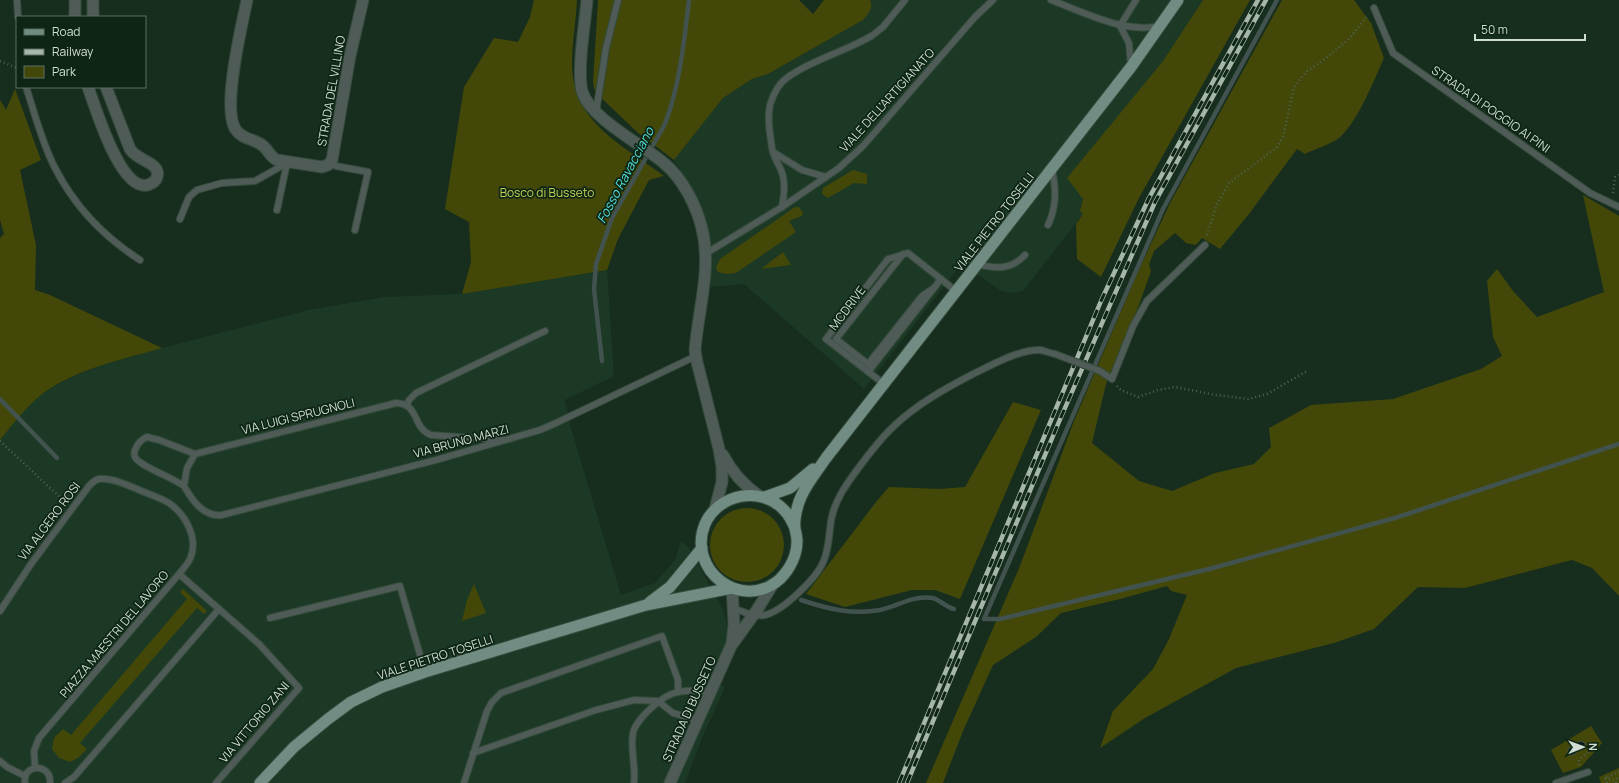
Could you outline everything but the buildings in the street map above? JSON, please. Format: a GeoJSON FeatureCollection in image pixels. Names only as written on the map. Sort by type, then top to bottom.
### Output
{"type":"FeatureCollection","features":[{"type":"Feature","properties":{"kind":"main road","name":"VIALE PIETRO TOSELLI"},"geometry":{"type":"LineString","coordinates":[[826,458],[790,488],[762,496],[745,495],[733,498],[715,509],[705,524],[702,534],[702,548],[713,574],[721,583],[732,588],[746,591],[756,590],[772,584],[790,568],[795,555],[797,540],[795,528],[796,512],[801,495],[826,458],[1131,67],[1162,26],[1178,0]]}},
{"type":"Feature","properties":{"kind":"main road","name":"VIALE PIETRO TOSELLI"},"geometry":{"type":"LineString","coordinates":[[762,496],[776,503],[783,509],[795,528]]}},
{"type":"Feature","properties":{"kind":"main road","name":"VIALE PIETRO TOSELLI"},"geometry":{"type":"LineString","coordinates":[[646,605],[670,587],[702,548]]}},
{"type":"Feature","properties":{"kind":"main road","name":"VIALE PIETRO TOSELLI"},"geometry":{"type":"LineString","coordinates":[[260,783],[300,742],[338,710],[382,687],[425,672],[646,605],[732,588]]}},
{"type":"Feature","properties":{"kind":"street"},"geometry":{"type":"LineString","coordinates":[[75,0],[75,16]]}},
{"type":"Feature","properties":{"kind":"street"},"geometry":{"type":"LineString","coordinates":[[93,0],[93,16]]}},
{"type":"Feature","properties":{"kind":"street"},"geometry":{"type":"LineString","coordinates":[[247,0],[242,20],[230,98],[232,122],[238,133],[264,146],[274,159],[287,162],[326,165]]}},
{"type":"Feature","properties":{"kind":"street","name":"STRADA DEL VILLINO"},"geometry":{"type":"LineString","coordinates":[[326,165],[363,0]]}},
{"type":"Feature","properties":{"kind":"street"},"geometry":{"type":"LineString","coordinates":[[587,0],[581,77],[584,96],[596,112],[662,161],[676,177],[694,207],[702,230],[705,254],[704,277],[696,341],[696,356],[719,449],[722,482],[715,509]]}},
{"type":"Feature","properties":{"kind":"street"},"geometry":{"type":"LineString","coordinates":[[88,88],[115,159],[138,184],[145,185],[154,182],[157,177],[157,169],[136,157],[130,149],[106,88]]}},
{"type":"Feature","properties":{"kind":"street"},"geometry":{"type":"LineString","coordinates":[[719,449],[736,476],[762,496]]}},
{"type":"Feature","properties":{"kind":"street","name":"STRADA DI BUSSETO"},"geometry":{"type":"LineString","coordinates":[[670,783],[731,646],[753,615],[772,584]]}},
{"type":"Feature","properties":{"kind":"street","name":"STRADA DI BUSSETO"},"geometry":{"type":"LineString","coordinates":[[731,646],[733,634],[732,588]]}},
{"type":"Feature","properties":{"kind":"lane"},"geometry":{"type":"LineString","coordinates":[[17,0],[18,16]]}},
{"type":"Feature","properties":{"kind":"lane"},"geometry":{"type":"LineString","coordinates":[[596,112],[606,48],[618,0]]}},
{"type":"Feature","properties":{"kind":"lane"},"geometry":{"type":"LineString","coordinates":[[782,206],[784,193],[783,176],[772,151],[769,111],[775,93],[783,81],[798,71],[873,35],[883,26],[905,0]]}},
{"type":"Feature","properties":{"kind":"lane","name":"VIALE DELL'ARTIGIANATO"},"geometry":{"type":"LineString","coordinates":[[705,254],[782,206],[847,162],[863,146],[975,17],[993,0]]}},
{"type":"Feature","properties":{"kind":"lane"},"geometry":{"type":"LineString","coordinates":[[1051,0],[1120,26],[1146,28],[1162,26]]}},
{"type":"Feature","properties":{"kind":"lane"},"geometry":{"type":"LineString","coordinates":[[1120,26],[1136,0]]}},
{"type":"Feature","properties":{"kind":"lane","name":"STRADA DI POGGIO AI PINI"},"geometry":{"type":"LineString","coordinates":[[1374,8],[1393,53],[1590,193],[1619,207]]}},
{"type":"Feature","properties":{"kind":"lane"},"geometry":{"type":"LineString","coordinates":[[1120,26],[1129,43],[1131,67]]}},
{"type":"Feature","properties":{"kind":"lane"},"geometry":{"type":"LineString","coordinates":[[26,88],[45,144],[54,167],[64,185],[94,222],[125,250],[140,260]]}},
{"type":"Feature","properties":{"kind":"lane"},"geometry":{"type":"LineString","coordinates":[[772,151],[802,170],[826,177]]}},
{"type":"Feature","properties":{"kind":"lane"},"geometry":{"type":"LineString","coordinates":[[277,210],[287,162]]}},
{"type":"Feature","properties":{"kind":"lane"},"geometry":{"type":"LineString","coordinates":[[180,219],[189,197],[197,190],[222,183],[255,181],[287,162]]}},
{"type":"Feature","properties":{"kind":"lane"},"geometry":{"type":"LineString","coordinates":[[326,165],[368,172],[355,230]]}},
{"type":"Feature","properties":{"kind":"lane"},"geometry":{"type":"LineString","coordinates":[[1048,225],[1054,211],[1056,198],[1052,169]]}},
{"type":"Feature","properties":{"kind":"lane"},"geometry":{"type":"LineString","coordinates":[[733,608],[753,615],[770,613],[785,605],[798,593],[820,568],[826,555],[832,515],[840,496],[866,458],[894,426],[909,413],[938,394],[1000,361],[1028,351],[1040,350],[1055,354],[1100,371],[1112,379],[1133,326],[1147,301],[1205,245]]}},
{"type":"Feature","properties":{"kind":"lane"},"geometry":{"type":"LineString","coordinates":[[884,384],[826,339],[888,259],[906,253],[956,291]]}},
{"type":"Feature","properties":{"kind":"lane","name":"MCDRIVE"},"geometry":{"type":"LineString","coordinates":[[906,253],[836,339],[868,364],[922,296],[934,288]]}},
{"type":"Feature","properties":{"kind":"lane"},"geometry":{"type":"LineString","coordinates":[[978,264],[994,268],[1006,267],[1019,261],[1025,255]]}},
{"type":"Feature","properties":{"kind":"lane"},"geometry":{"type":"LineString","coordinates":[[868,372],[941,279]]}},
{"type":"Feature","properties":{"kind":"lane"},"geometry":{"type":"LineString","coordinates":[[507,440],[431,435],[422,429],[412,409],[407,405],[416,394],[545,331]]}},
{"type":"Feature","properties":{"kind":"lane","name":"VIA BRUNO MARZI"},"geometry":{"type":"LineString","coordinates":[[184,486],[200,508],[209,514],[222,515],[507,440],[556,423],[696,356]]}},
{"type":"Feature","properties":{"kind":"lane","name":"VIA LUIGI SPRUGNOLI"},"geometry":{"type":"LineString","coordinates":[[195,454],[390,404],[400,403],[407,405]]}},
{"type":"Feature","properties":{"kind":"lane"},"geometry":{"type":"LineString","coordinates":[[150,437],[195,454],[187,468],[184,486],[174,479],[141,463],[135,458],[135,449],[142,440],[150,437]]}},
{"type":"Feature","properties":{"kind":"lane","name":"VIA ALGERO ROSI"},"geometry":{"type":"LineString","coordinates":[[0,611],[27,569],[92,482],[98,479],[110,480],[125,484],[170,504],[181,515],[187,523],[192,537],[190,558],[179,574]]}},
{"type":"Feature","properties":{"kind":"lane","name":"PIAZZA MAESTRI DEL LAVORO"},"geometry":{"type":"LineString","coordinates":[[35,767],[34,751],[39,738],[179,574],[220,609]]}},
{"type":"Feature","properties":{"kind":"lane"},"geometry":{"type":"LineString","coordinates":[[270,618],[400,586],[425,672]]}},
{"type":"Feature","properties":{"kind":"lane"},"geometry":{"type":"LineString","coordinates":[[65,783],[74,777],[220,609]]}},
{"type":"Feature","properties":{"kind":"lane","name":"VIA VITTORIO ZANI"},"geometry":{"type":"LineString","coordinates":[[216,783],[299,688],[259,644],[220,609]]}},
{"type":"Feature","properties":{"kind":"lane"},"geometry":{"type":"LineString","coordinates":[[464,783],[486,711],[501,693],[662,636],[678,680],[678,692]]}},
{"type":"Feature","properties":{"kind":"lane"},"geometry":{"type":"LineString","coordinates":[[633,783],[635,766],[633,734],[636,725],[658,701],[678,692],[691,690],[710,691]]}},
{"type":"Feature","properties":{"kind":"lane"},"geometry":{"type":"LineString","coordinates":[[473,753],[596,710],[624,702],[644,700],[658,701],[673,713],[697,720]]}},
{"type":"Feature","properties":{"kind":"lane"},"geometry":{"type":"LineString","coordinates":[[0,761],[7,767],[25,776]]}},
{"type":"Feature","properties":{"kind":"lane"},"geometry":{"type":"LineString","coordinates":[[25,783],[25,776],[27,772],[35,767],[44,768],[47,771],[50,775],[50,783]]}},
{"type":"Feature","properties":{"kind":"lane"},"geometry":{"type":"LineString","coordinates":[[1556,783],[1588,772]]}},
{"type":"Feature","properties":{"kind":"path"},"geometry":{"type":"LineString","coordinates":[[1205,245],[1208,228],[1217,204],[1229,183],[1276,148],[1283,137],[1294,87],[1307,71],[1325,59],[1350,38],[1374,8]]}},
{"type":"Feature","properties":{"kind":"path"},"geometry":{"type":"LineString","coordinates":[[0,61],[16,68]]}},
{"type":"Feature","properties":{"kind":"path"},"geometry":{"type":"LineString","coordinates":[[1612,203],[1616,177],[1619,175]]}},
{"type":"Feature","properties":{"kind":"path"},"geometry":{"type":"LineString","coordinates":[[1112,379],[1121,390],[1138,397],[1158,390],[1175,387],[1216,395],[1248,399],[1267,394],[1307,371]]}},
{"type":"Feature","properties":{"kind":"path"},"geometry":{"type":"LineString","coordinates":[[0,441],[72,509]]}},
{"type":"Feature","properties":{"kind":"path"},"geometry":{"type":"LineString","coordinates":[[1605,778],[1619,772]]}},
{"type":"Feature","properties":{"kind":"path"},"geometry":{"type":"LineString","coordinates":[[1605,778],[1616,782],[1619,777]]}},
{"type":"Feature","properties":{"kind":"path"},"geometry":{"type":"LineString","coordinates":[[1605,778],[1607,783]]}},
{"type":"Feature","properties":{"kind":"shaded area"},"geometry":{"type":"Polygon","coordinates":[[[870,0],[1203,0],[1163,61],[1083,199],[1080,211],[1083,214],[1023,291],[1013,293],[1001,291],[962,263],[864,389],[744,284],[711,287],[710,240],[695,194],[674,160],[723,98],[752,79],[768,74],[863,20],[871,3],[870,0]]]}},
{"type":"Feature","properties":{"kind":"shaded area"},"geometry":{"type":"Polygon","coordinates":[[[607,270],[614,376],[565,400],[570,425],[621,595],[655,583],[675,560],[681,541],[689,548],[722,608],[726,619],[728,639],[722,658],[711,680],[725,687],[702,738],[685,783],[0,783],[0,440],[19,415],[42,394],[58,384],[102,365],[309,310],[384,297],[462,294],[607,270]]]}},
{"type":"Feature","properties":{"kind":"shaded area"},"geometry":{"type":"Polygon","coordinates":[[[1580,741],[1585,743],[1585,746],[1573,755],[1569,755],[1568,749],[1580,741]]]}},
{"type":"Feature","properties":{"kind":"green space","name":"Bosco di Busseto"},"geometry":{"type":"Polygon","coordinates":[[[534,0],[577,0],[572,65],[575,85],[581,102],[603,131],[617,143],[664,176],[649,180],[618,239],[607,270],[462,294],[471,262],[469,222],[445,209],[464,87],[494,38],[518,42],[530,17],[534,0]]]}},
{"type":"Feature","properties":{"kind":"green space"},"geometry":{"type":"Polygon","coordinates":[[[598,0],[799,0],[813,14],[824,0],[870,0],[871,6],[870,11],[863,20],[768,74],[752,79],[723,98],[674,160],[637,132],[595,92],[593,82],[598,0]]]}},
{"type":"Feature","properties":{"kind":"green space"},"geometry":{"type":"Polygon","coordinates":[[[1203,0],[1250,0],[1139,198],[1101,277],[1077,259],[1076,224],[1083,214],[1080,211],[1083,199],[1067,178],[1163,61],[1203,0]]]}},
{"type":"Feature","properties":{"kind":"green space"},"geometry":{"type":"Polygon","coordinates":[[[1282,0],[1354,0],[1371,23],[1384,58],[1365,100],[1353,122],[1346,131],[1336,140],[1305,154],[1297,149],[1249,214],[1220,249],[1202,238],[1196,245],[1186,243],[1175,233],[1154,251],[1149,265],[1151,271],[1139,305],[1106,384],[1092,443],[1139,481],[1172,491],[1215,473],[1254,464],[1271,447],[1269,428],[1311,405],[1393,399],[1481,369],[1502,356],[1493,337],[1487,281],[1497,269],[1513,291],[1537,317],[1604,292],[1583,195],[1619,216],[1619,596],[1592,568],[1572,560],[1465,588],[1418,587],[1374,629],[1334,643],[1236,668],[1145,718],[1100,748],[1113,711],[1153,669],[1169,639],[1187,595],[1171,591],[1167,586],[1061,613],[1036,637],[993,665],[963,731],[943,783],[926,783],[1020,566],[1074,421],[1137,274],[1170,203],[1282,0]]]}},
{"type":"Feature","properties":{"kind":"green space"},"geometry":{"type":"Polygon","coordinates":[[[15,89],[41,160],[20,170],[36,245],[35,290],[50,295],[162,348],[99,366],[68,378],[41,395],[30,405],[0,440],[0,238],[4,234],[0,220],[0,100],[6,110],[15,89]]]}},
{"type":"Feature","properties":{"kind":"green space"},"geometry":{"type":"Polygon","coordinates":[[[853,170],[867,174],[867,184],[854,183],[828,198],[822,194],[823,188],[853,170]]]}},
{"type":"Feature","properties":{"kind":"green space"},"geometry":{"type":"Polygon","coordinates":[[[795,207],[799,207],[803,213],[802,216],[789,221],[796,232],[736,273],[726,274],[718,272],[716,267],[720,259],[795,207]]]}},
{"type":"Feature","properties":{"kind":"green space"},"geometry":{"type":"Polygon","coordinates":[[[783,252],[791,265],[761,269],[783,252]]]}},
{"type":"Feature","properties":{"kind":"green space"},"geometry":{"type":"Polygon","coordinates":[[[1013,402],[1041,410],[960,599],[935,590],[912,590],[845,607],[806,594],[889,487],[940,489],[965,487],[1013,402]]]}},
{"type":"Feature","properties":{"kind":"green space"},"geometry":{"type":"Polygon","coordinates":[[[747,508],[768,514],[778,524],[784,545],[778,566],[768,576],[747,582],[726,576],[716,566],[710,545],[716,524],[726,514],[747,508]]]}},
{"type":"Feature","properties":{"kind":"green space"},"geometry":{"type":"Polygon","coordinates":[[[474,584],[486,613],[462,621],[467,600],[474,584]]]}},
{"type":"Feature","properties":{"kind":"green space"},"geometry":{"type":"Polygon","coordinates":[[[183,589],[207,611],[204,614],[197,608],[80,743],[87,749],[78,758],[70,762],[59,758],[52,749],[54,738],[63,729],[71,735],[187,599],[180,592],[183,589]]]}},
{"type":"Feature","properties":{"kind":"green space"},"geometry":{"type":"Polygon","coordinates":[[[1591,726],[1602,743],[1581,767],[1563,773],[1551,750],[1591,726]]]}},
{"type":"Feature","properties":{"kind":"green space"},"geometry":{"type":"Polygon","coordinates":[[[1619,768],[1619,783],[1601,783],[1599,777],[1619,768]]]}},
{"type":"Feature","properties":{"kind":"waterway","name":"Fosso Ravacciano"},"geometry":{"type":"LineString","coordinates":[[602,361],[594,289],[596,264],[612,218],[665,124],[678,78],[689,0]]}},
{"type":"Feature","properties":{"kind":"waterway"},"geometry":{"type":"LineString","coordinates":[[1277,0],[1163,209],[984,619],[1000,619],[1209,569],[1395,518],[1619,444]]}},
{"type":"Feature","properties":{"kind":"waterway"},"geometry":{"type":"LineString","coordinates":[[0,399],[57,458]]}},
{"type":"Feature","properties":{"kind":"waterway"},"geometry":{"type":"LineString","coordinates":[[801,600],[830,608],[860,612],[880,610],[912,599],[926,597],[933,598],[954,609]]}},
{"type":"Feature","properties":{"kind":"railway"},"geometry":{"type":"LineString","coordinates":[[899,783],[1101,301],[1149,198],[1258,0]]}},
{"type":"Feature","properties":{"kind":"railway"},"geometry":{"type":"LineString","coordinates":[[907,783],[1061,417],[1155,202],[1266,0]]}}]}
